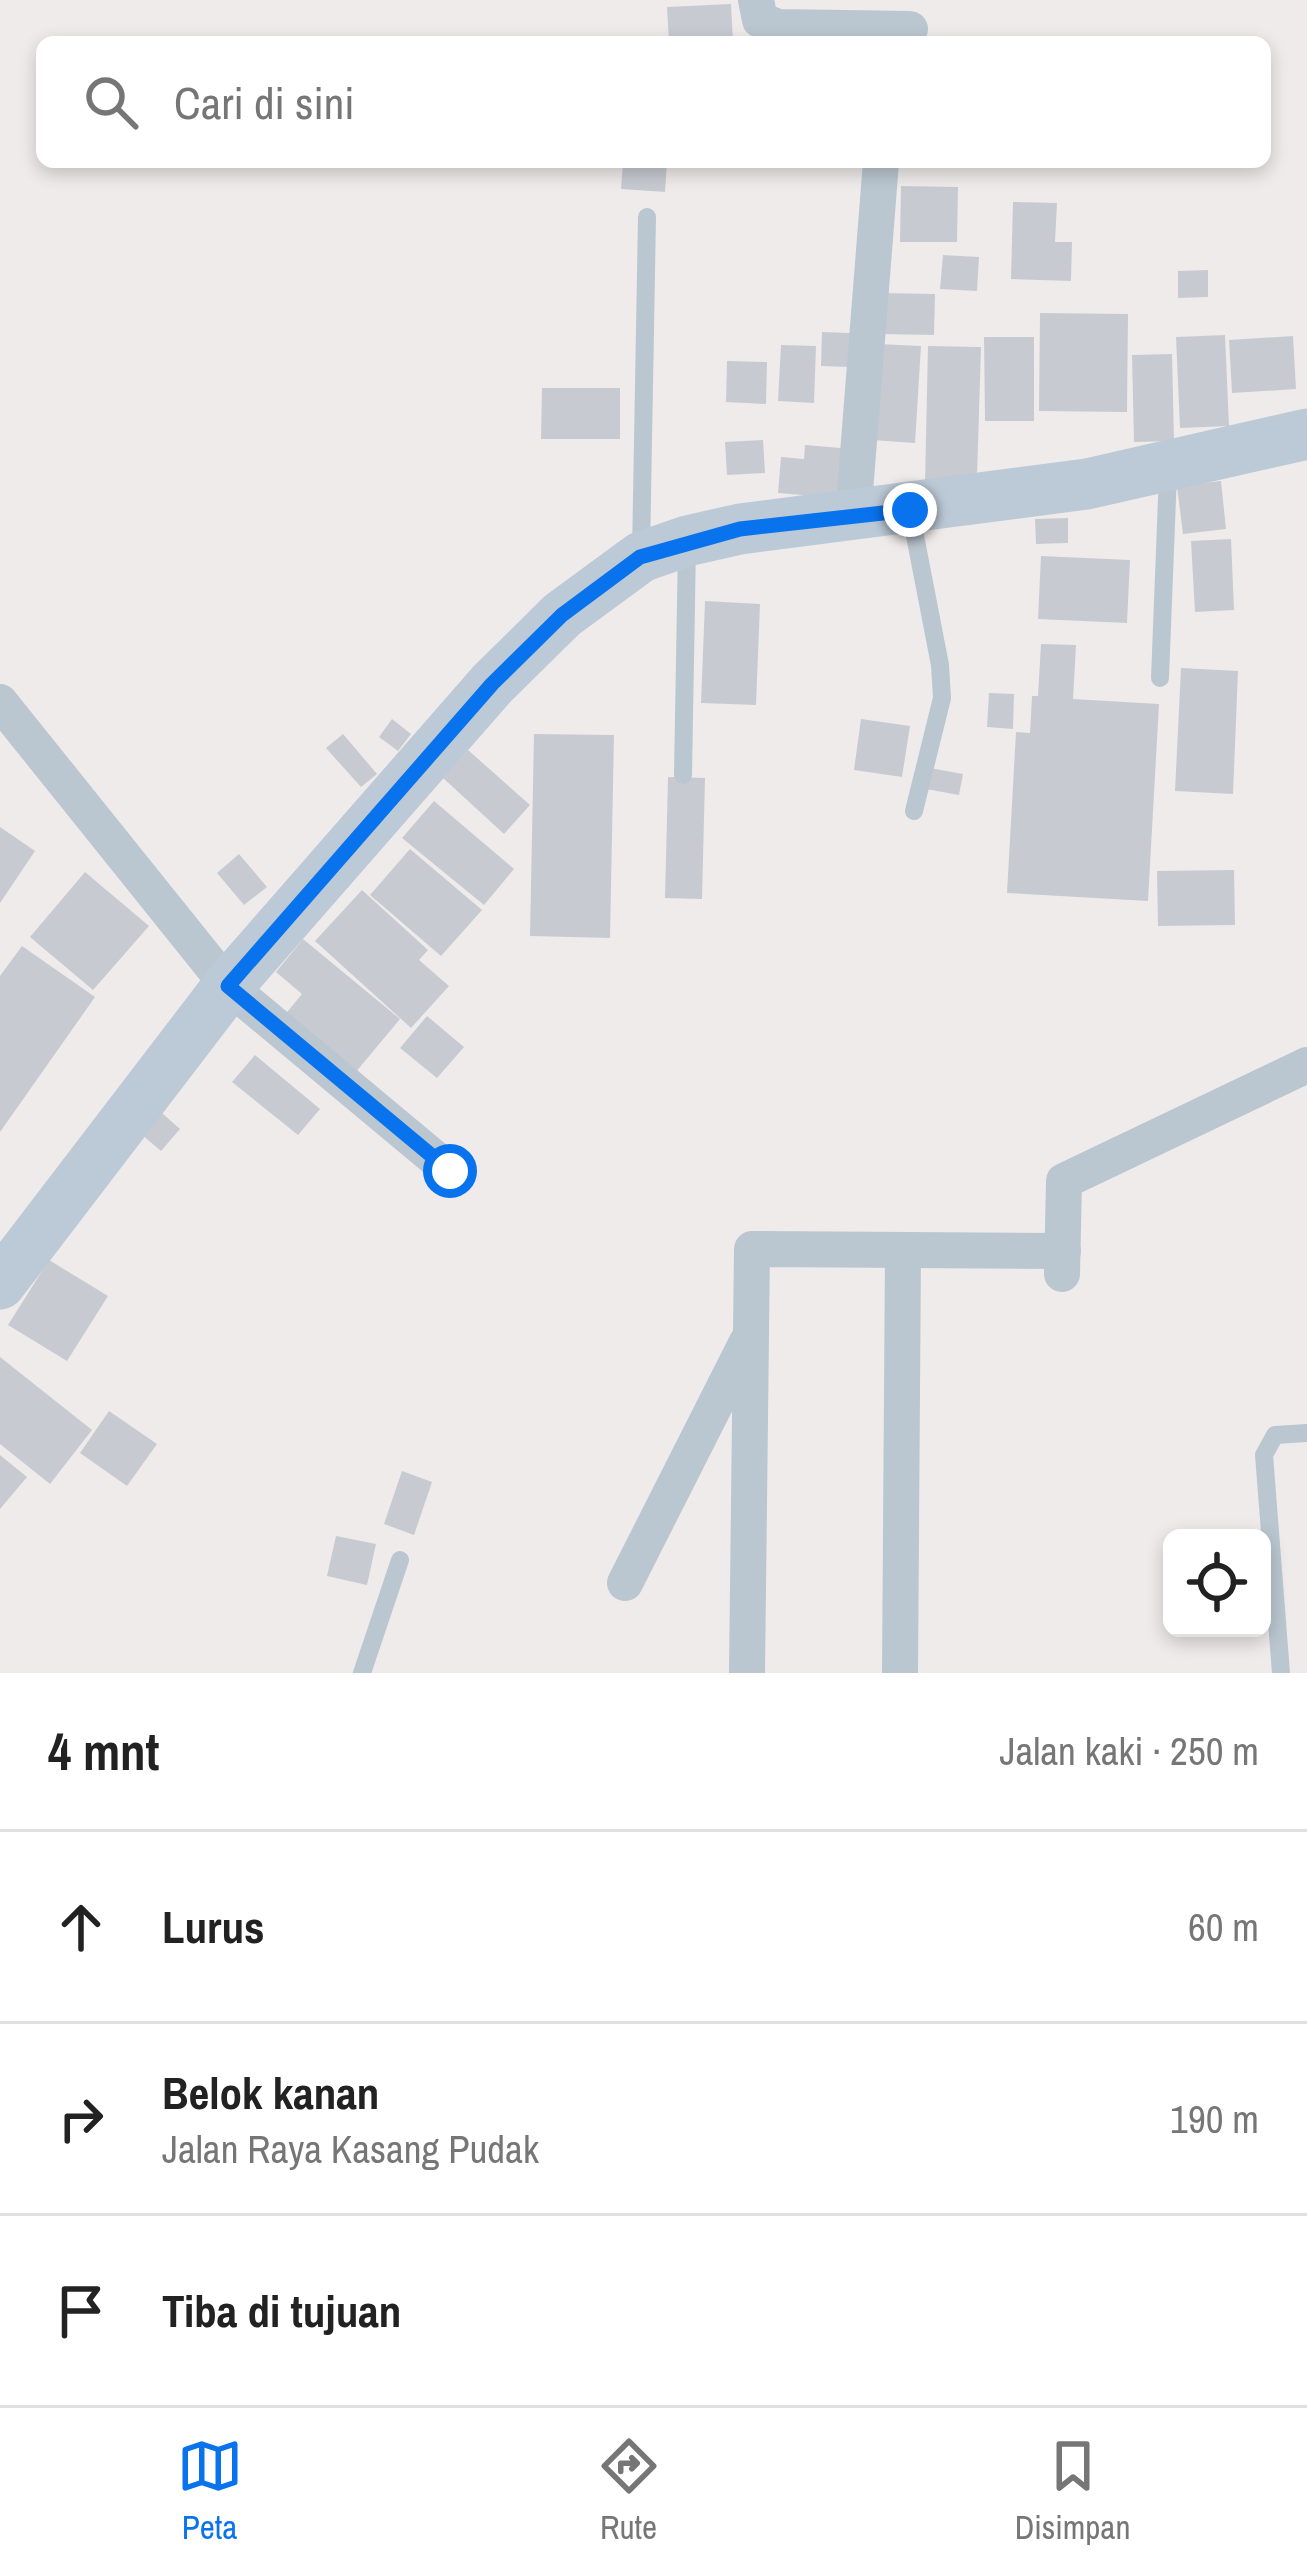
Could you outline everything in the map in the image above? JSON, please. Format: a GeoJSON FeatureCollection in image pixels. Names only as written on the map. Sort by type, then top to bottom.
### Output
{"type":"FeatureCollection","features":[{"type":"Feature","properties":{"kind":"street"},"geometry":{"type":"LineString","coordinates":[[757,0],[760,20],[778,27],[910,24]]}},
{"type":"Feature","properties":{"kind":"street"},"geometry":{"type":"LineString","coordinates":[[854,517],[881,168]]}},
{"type":"Feature","properties":{"kind":"street"},"geometry":{"type":"LineString","coordinates":[[0,1284],[228,986],[492,684],[562,615],[664,549],[740,529],[910,510],[1168,468],[1307,434]]}},
{"type":"Feature","properties":{"kind":"street"},"geometry":{"type":"LineString","coordinates":[[0,702],[228,986],[450,1171]]}},
{"type":"Feature","properties":{"kind":"street"},"geometry":{"type":"LineString","coordinates":[[747,1673],[752,1249],[902,1251],[1063,1263],[1064,1181],[1307,1064]]}},
{"type":"Feature","properties":{"kind":"street"},"geometry":{"type":"LineString","coordinates":[[900,1673],[902,1251]]}},
{"type":"Feature","properties":{"kind":"street"},"geometry":{"type":"LineString","coordinates":[[625,1583],[751,1333]]}},
{"type":"Feature","properties":{"kind":"lane"},"geometry":{"type":"LineString","coordinates":[[647,217],[664,549],[682,775]]}},
{"type":"Feature","properties":{"kind":"lane"},"geometry":{"type":"LineString","coordinates":[[1160,678],[1168,468]]}},
{"type":"Feature","properties":{"kind":"lane"},"geometry":{"type":"LineString","coordinates":[[910,510],[940,664],[941,698],[914,811]]}},
{"type":"Feature","properties":{"kind":"lane"},"geometry":{"type":"LineString","coordinates":[[1280,1673],[1264,1456],[1275,1435],[1307,1433]]}},
{"type":"Feature","properties":{"kind":"lane"},"geometry":{"type":"LineString","coordinates":[[362,1673],[400,1560]]}},
{"type":"Feature","properties":{"kind":"building"},"geometry":{"type":"Polygon","coordinates":[[[731,4],[733,36],[669,36],[667,7],[731,4]]]}},
{"type":"Feature","properties":{"kind":"building"},"geometry":{"type":"Polygon","coordinates":[[[623,168],[667,168],[665,192],[621,189],[623,168]]]}},
{"type":"Feature","properties":{"kind":"building"},"geometry":{"type":"Polygon","coordinates":[[[901,186],[958,187],[957,242],[900,242],[901,186]]]}},
{"type":"Feature","properties":{"kind":"building"},"geometry":{"type":"Polygon","coordinates":[[[1013,202],[1057,203],[1055,242],[1072,242],[1071,281],[1011,279],[1013,202]]]}},
{"type":"Feature","properties":{"kind":"building"},"geometry":{"type":"Polygon","coordinates":[[[943,255],[979,257],[977,291],[940,289],[943,255]]]}},
{"type":"Feature","properties":{"kind":"building"},"geometry":{"type":"Polygon","coordinates":[[[1208,270],[1208,297],[1178,298],[1178,271],[1208,270]]]}},
{"type":"Feature","properties":{"kind":"building"},"geometry":{"type":"Polygon","coordinates":[[[882,293],[935,294],[934,335],[881,334],[882,293]]]}},
{"type":"Feature","properties":{"kind":"building"},"geometry":{"type":"Polygon","coordinates":[[[1040,313],[1128,314],[1127,412],[1039,411],[1040,313]]]}},
{"type":"Feature","properties":{"kind":"building"},"geometry":{"type":"Polygon","coordinates":[[[822,332],[850,333],[849,367],[821,366],[822,332]]]}},
{"type":"Feature","properties":{"kind":"building"},"geometry":{"type":"Polygon","coordinates":[[[1225,335],[1229,426],[1180,428],[1176,337],[1225,335]]]}},
{"type":"Feature","properties":{"kind":"building"},"geometry":{"type":"Polygon","coordinates":[[[1293,336],[1296,389],[1232,393],[1229,340],[1293,336]]]}},
{"type":"Feature","properties":{"kind":"building"},"geometry":{"type":"Polygon","coordinates":[[[984,337],[1034,337],[1034,421],[985,421],[984,337]]]}},
{"type":"Feature","properties":{"kind":"building"},"geometry":{"type":"Polygon","coordinates":[[[878,344],[921,346],[915,443],[872,440],[878,344]]]}},
{"type":"Feature","properties":{"kind":"building"},"geometry":{"type":"Polygon","coordinates":[[[781,345],[816,346],[814,403],[778,401],[781,345]]]}},
{"type":"Feature","properties":{"kind":"building"},"geometry":{"type":"Polygon","coordinates":[[[928,346],[981,347],[977,477],[925,483],[928,346]]]}},
{"type":"Feature","properties":{"kind":"building"},"geometry":{"type":"Polygon","coordinates":[[[1172,354],[1174,441],[1134,442],[1132,355],[1172,354]]]}},
{"type":"Feature","properties":{"kind":"building"},"geometry":{"type":"Polygon","coordinates":[[[727,361],[767,362],[766,404],[726,402],[727,361]]]}},
{"type":"Feature","properties":{"kind":"building"},"geometry":{"type":"Polygon","coordinates":[[[542,388],[620,388],[620,439],[541,439],[542,388]]]}},
{"type":"Feature","properties":{"kind":"building"},"geometry":{"type":"Polygon","coordinates":[[[763,440],[765,473],[727,475],[725,442],[763,440]]]}},
{"type":"Feature","properties":{"kind":"building"},"geometry":{"type":"Polygon","coordinates":[[[805,445],[841,448],[837,498],[778,493],[781,457],[804,459],[805,445]]]}},
{"type":"Feature","properties":{"kind":"building"},"geometry":{"type":"Polygon","coordinates":[[[1221,481],[1226,529],[1183,534],[1177,486],[1221,481]]]}},
{"type":"Feature","properties":{"kind":"building"},"geometry":{"type":"Polygon","coordinates":[[[1068,518],[1068,543],[1036,544],[1035,519],[1068,518]]]}},
{"type":"Feature","properties":{"kind":"building"},"geometry":{"type":"Polygon","coordinates":[[[1231,539],[1234,610],[1195,612],[1191,541],[1231,539]]]}},
{"type":"Feature","properties":{"kind":"building"},"geometry":{"type":"Polygon","coordinates":[[[1041,556],[1130,560],[1127,623],[1038,619],[1041,556]]]}},
{"type":"Feature","properties":{"kind":"building"},"geometry":{"type":"Polygon","coordinates":[[[705,601],[760,604],[756,705],[701,703],[705,601]]]}},
{"type":"Feature","properties":{"kind":"building"},"geometry":{"type":"Polygon","coordinates":[[[1041,644],[1076,645],[1073,699],[1159,704],[1148,901],[1007,893],[1016,732],[1030,733],[1041,644]]]}},
{"type":"Feature","properties":{"kind":"building"},"geometry":{"type":"Polygon","coordinates":[[[1181,668],[1238,671],[1233,794],[1175,791],[1181,668]]]}},
{"type":"Feature","properties":{"kind":"building"},"geometry":{"type":"Polygon","coordinates":[[[989,693],[1014,694],[1013,729],[987,727],[989,693]]]}},
{"type":"Feature","properties":{"kind":"building"},"geometry":{"type":"Polygon","coordinates":[[[392,719],[411,734],[398,751],[379,737],[392,719]]]}},
{"type":"Feature","properties":{"kind":"building"},"geometry":{"type":"Polygon","coordinates":[[[861,719],[910,726],[902,777],[854,770],[861,719]]]}},
{"type":"Feature","properties":{"kind":"building"},"geometry":{"type":"Polygon","coordinates":[[[343,734],[377,774],[361,787],[326,748],[343,734]]]}},
{"type":"Feature","properties":{"kind":"building"},"geometry":{"type":"Polygon","coordinates":[[[534,734],[614,735],[610,938],[530,936],[534,734]]]}},
{"type":"Feature","properties":{"kind":"building"},"geometry":{"type":"Polygon","coordinates":[[[468,750],[530,805],[504,834],[443,778],[468,750]]]}},
{"type":"Feature","properties":{"kind":"building"},"geometry":{"type":"Polygon","coordinates":[[[930,768],[963,774],[959,795],[926,789],[930,768]]]}},
{"type":"Feature","properties":{"kind":"building"},"geometry":{"type":"Polygon","coordinates":[[[668,777],[705,778],[702,899],[665,898],[668,777]]]}},
{"type":"Feature","properties":{"kind":"building"},"geometry":{"type":"Polygon","coordinates":[[[434,801],[514,869],[484,905],[402,838],[434,801]]]}},
{"type":"Feature","properties":{"kind":"building"},"geometry":{"type":"Polygon","coordinates":[[[0,827],[35,851],[0,903],[0,827]]]}},
{"type":"Feature","properties":{"kind":"building"},"geometry":{"type":"Polygon","coordinates":[[[410,849],[482,910],[441,956],[370,895],[410,849]]]}},
{"type":"Feature","properties":{"kind":"building"},"geometry":{"type":"Polygon","coordinates":[[[239,854],[267,887],[244,905],[217,873],[239,854]]]}},
{"type":"Feature","properties":{"kind":"building"},"geometry":{"type":"Polygon","coordinates":[[[1234,870],[1235,925],[1158,926],[1157,871],[1234,870]]]}},
{"type":"Feature","properties":{"kind":"building"},"geometry":{"type":"Polygon","coordinates":[[[85,872],[149,926],[93,990],[30,937],[85,872]]]}},
{"type":"Feature","properties":{"kind":"building"},"geometry":{"type":"Polygon","coordinates":[[[362,890],[428,950],[419,960],[449,986],[411,1028],[315,941],[362,890]]]}},
{"type":"Feature","properties":{"kind":"building"},"geometry":{"type":"Polygon","coordinates":[[[303,939],[400,1019],[350,1079],[279,1022],[302,994],[276,972],[303,939]]]}},
{"type":"Feature","properties":{"kind":"building"},"geometry":{"type":"Polygon","coordinates":[[[22,946],[95,997],[0,1132],[0,976],[22,946]]]}},
{"type":"Feature","properties":{"kind":"building"},"geometry":{"type":"Polygon","coordinates":[[[427,1016],[464,1047],[437,1078],[400,1048],[427,1016]]]}},
{"type":"Feature","properties":{"kind":"building"},"geometry":{"type":"Polygon","coordinates":[[[255,1055],[320,1109],[298,1135],[232,1082],[255,1055]]]}},
{"type":"Feature","properties":{"kind":"building"},"geometry":{"type":"Polygon","coordinates":[[[154,1106],[180,1129],[161,1151],[134,1128],[154,1106]]]}},
{"type":"Feature","properties":{"kind":"building"},"geometry":{"type":"Polygon","coordinates":[[[49,1260],[108,1296],[67,1361],[8,1325],[49,1260]]]}},
{"type":"Feature","properties":{"kind":"building"},"geometry":{"type":"Polygon","coordinates":[[[0,1357],[92,1430],[50,1484],[0,1444],[0,1357]]]}},
{"type":"Feature","properties":{"kind":"building"},"geometry":{"type":"Polygon","coordinates":[[[109,1411],[157,1444],[127,1486],[80,1453],[109,1411]]]}},
{"type":"Feature","properties":{"kind":"building"},"geometry":{"type":"Polygon","coordinates":[[[0,1455],[27,1477],[0,1509],[0,1455]]]}},
{"type":"Feature","properties":{"kind":"building"},"geometry":{"type":"Polygon","coordinates":[[[402,1471],[432,1482],[414,1535],[384,1524],[402,1471]]]}},
{"type":"Feature","properties":{"kind":"building"},"geometry":{"type":"Polygon","coordinates":[[[336,1536],[376,1544],[367,1585],[327,1576],[336,1536]]]}},
{"type":"Feature","properties":{"kind":"route"},"geometry":{"type":"LineString","coordinates":[[450,1171],[228,986],[492,684],[562,615],[640,557],[740,529],[910,510]]}}]}
